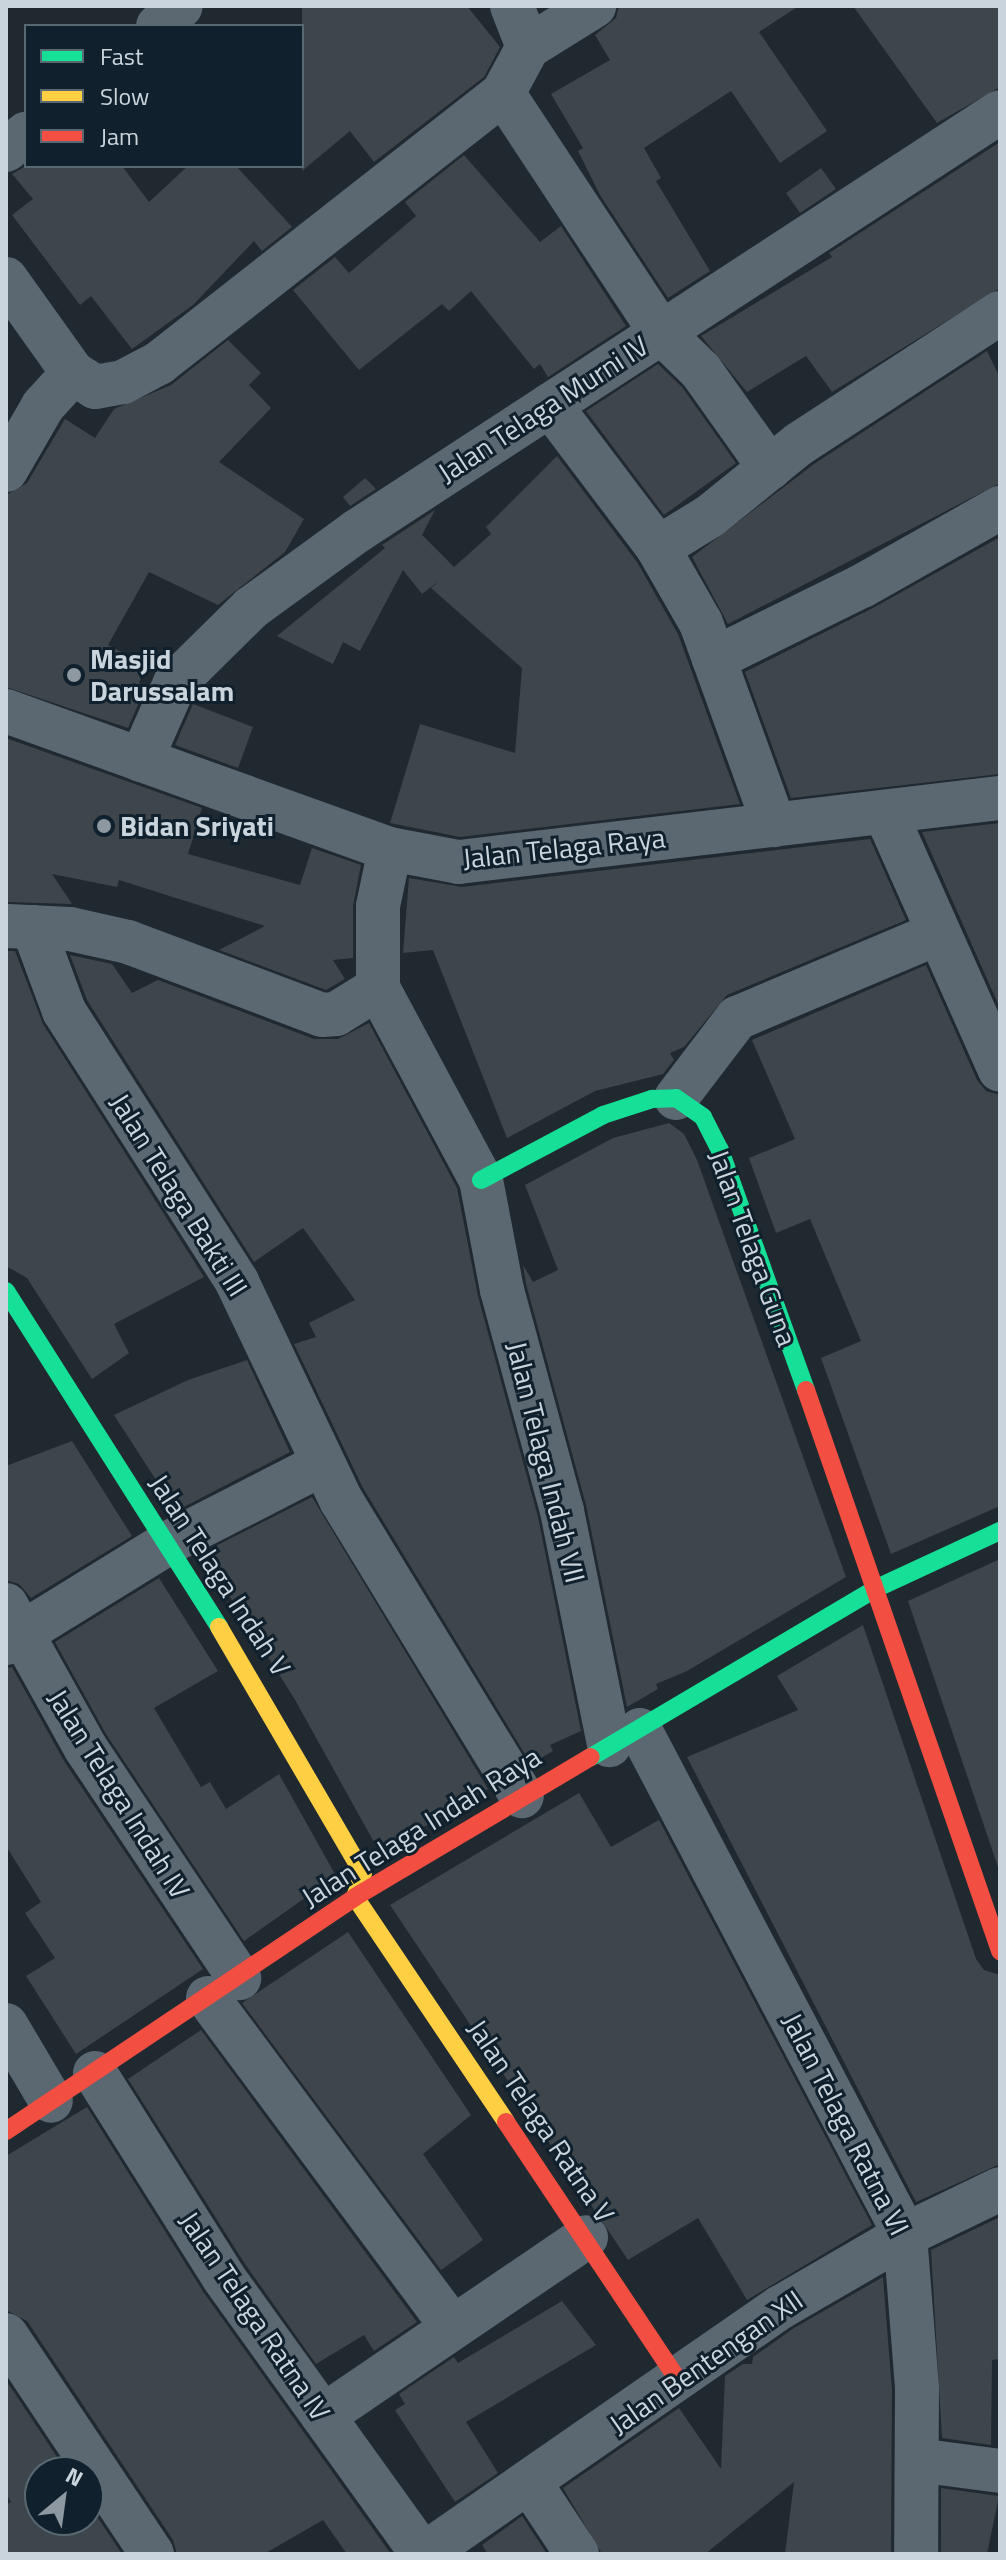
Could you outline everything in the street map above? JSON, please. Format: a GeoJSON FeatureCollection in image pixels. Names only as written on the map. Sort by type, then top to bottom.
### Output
{"type":"FeatureCollection","features":[{"type":"Feature","properties":{"kind":"street"},"geometry":{"type":"LineString","coordinates":[[160,24],[181,6]]}},
{"type":"Feature","properties":{"kind":"street"},"geometry":{"type":"LineString","coordinates":[[512,6],[528,47]]}},
{"type":"Feature","properties":{"kind":"street"},"geometry":{"type":"LineString","coordinates":[[6,279],[73,373],[95,387],[123,382],[159,363],[503,93],[528,47],[594,6]]}},
{"type":"Feature","properties":{"kind":"street"},"geometry":{"type":"LineString","coordinates":[[503,93],[660,331],[701,371],[770,468]]}},
{"type":"Feature","properties":{"kind":"street","name":"Jalan Telaga Murni IV"},"geometry":{"type":"LineString","coordinates":[[141,760],[175,683],[251,608],[357,531],[1000,112]]}},
{"type":"Feature","properties":{"kind":"street"},"geometry":{"type":"LineString","coordinates":[[658,548],[710,516],[770,468],[1000,313]]}},
{"type":"Feature","properties":{"kind":"street"},"geometry":{"type":"LineString","coordinates":[[6,470],[43,406],[73,373]]}},
{"type":"Feature","properties":{"kind":"street"},"geometry":{"type":"LineString","coordinates":[[550,405],[658,548],[701,623],[774,825]]}},
{"type":"Feature","properties":{"kind":"street"},"geometry":{"type":"LineString","coordinates":[[714,659],[862,586],[1000,508]]}},
{"type":"Feature","properties":{"kind":"street","name":"Jalan Telaga Raya"},"geometry":{"type":"LineString","coordinates":[[6,711],[390,849],[459,862],[886,814],[1000,798]]}},
{"type":"Feature","properties":{"kind":"street"},"geometry":{"type":"LineString","coordinates":[[886,814],[938,933],[988,1017],[1000,1070]]}},
{"type":"Feature","properties":{"kind":"street"},"geometry":{"type":"LineString","coordinates":[[390,849],[378,906],[378,988],[481,1180],[603,1115],[652,1099],[676,1098],[737,1018],[938,933]]}},
{"type":"Feature","properties":{"kind":"street"},"geometry":{"type":"LineString","coordinates":[[20,926],[128,942],[322,1015],[336,1014],[378,988]]}},
{"type":"Feature","properties":{"kind":"street","name":"Jalan Telaga Bakti III"},"geometry":{"type":"LineString","coordinates":[[20,926],[64,1011],[237,1282],[322,1464],[522,1796]]}},
{"type":"Feature","properties":{"kind":"street","name":"Jalan Telaga Guna"},"geometry":{"type":"LineString","coordinates":[[676,1098],[703,1117],[720,1150],[877,1588],[1000,1951]]}},
{"type":"Feature","properties":{"kind":"street","name":"Jalan Telaga Indah VII"},"geometry":{"type":"LineString","coordinates":[[481,1180],[502,1290],[624,1738]]}},
{"type":"Feature","properties":{"kind":"street","name":"Jalan Telaga Indah V"},"geometry":{"type":"LineString","coordinates":[[6,1291],[273,1711],[363,1873],[355,1897]]}},
{"type":"Feature","properties":{"kind":"street"},"geometry":{"type":"LineString","coordinates":[[11,1627],[322,1464]]}},
{"type":"Feature","properties":{"kind":"street","name":"Jalan Telaga Indah Raya"},"geometry":{"type":"LineString","coordinates":[[6,2131],[224,1988],[355,1897],[522,1796],[877,1588],[1000,1531]]}},
{"type":"Feature","properties":{"kind":"street","name":"Jalan Telaga Indah IV"},"geometry":{"type":"LineString","coordinates":[[11,1627],[85,1747],[224,1988],[452,2327]]}},
{"type":"Feature","properties":{"kind":"street","name":"Jalan Telaga Ratna VI"},"geometry":{"type":"LineString","coordinates":[[624,1738],[905,2235],[917,2460],[916,2554]]}},
{"type":"Feature","properties":{"kind":"street","name":"Jalan Telaga Ratna V"},"geometry":{"type":"LineString","coordinates":[[355,1897],[586,2237],[678,2380]]}},
{"type":"Feature","properties":{"kind":"street"},"geometry":{"type":"LineString","coordinates":[[6,2025],[51,2101]]}},
{"type":"Feature","properties":{"kind":"street","name":"Jalan Telaga Ratna IV"},"geometry":{"type":"LineString","coordinates":[[95,2073],[224,2278],[423,2554]]}},
{"type":"Feature","properties":{"kind":"street","name":"Jalan Bentengan XII"},"geometry":{"type":"LineString","coordinates":[[423,2554],[781,2307],[905,2235],[1000,2189]]}},
{"type":"Feature","properties":{"kind":"street"},"geometry":{"type":"LineString","coordinates":[[323,2416],[586,2237]]}},
{"type":"Feature","properties":{"kind":"street"},"geometry":{"type":"LineString","coordinates":[[6,2335],[152,2554]]}},
{"type":"Feature","properties":{"kind":"street"},"geometry":{"type":"LineString","coordinates":[[917,2460],[1000,2471]]}},
{"type":"Feature","properties":{"kind":"street"},"geometry":{"type":"LineString","coordinates":[[530,2483],[577,2554]]}},
{"type":"Feature","properties":{"kind":"building"},"geometry":{"type":"Polygon","coordinates":[[[302,6],[467,6],[500,47],[484,77],[374,162],[350,131],[302,171],[302,6]]]}},
{"type":"Feature","properties":{"kind":"building"},"geometry":{"type":"Polygon","coordinates":[[[619,6],[799,6],[759,32],[827,131],[780,163],[731,91],[644,148],[661,178],[656,181],[710,271],[668,298],[600,195],[578,151],[583,148],[551,94],[610,60],[595,35],[616,18],[619,6]]]}},
{"type":"Feature","properties":{"kind":"building"},"geometry":{"type":"Polygon","coordinates":[[[853,6],[1000,6],[1000,87],[937,123],[853,6]]]}},
{"type":"Feature","properties":{"kind":"building"},"geometry":{"type":"Polygon","coordinates":[[[1000,142],[1000,288],[832,392],[806,356],[747,392],[701,336],[832,257],[829,253],[1000,142]]]}},
{"type":"Feature","properties":{"kind":"building"},"geometry":{"type":"Polygon","coordinates":[[[464,155],[540,242],[561,226],[626,326],[548,377],[540,364],[534,369],[471,291],[449,311],[442,304],[359,370],[293,290],[335,257],[349,273],[416,216],[405,202],[464,155]]]}},
{"type":"Feature","properties":{"kind":"building"},"geometry":{"type":"Polygon","coordinates":[[[24,167],[124,168],[149,202],[186,168],[238,168],[292,227],[262,251],[254,241],[193,305],[132,349],[91,296],[80,305],[12,215],[33,199],[12,174],[24,167]]]}},
{"type":"Feature","properties":{"kind":"building"},"geometry":{"type":"Polygon","coordinates":[[[821,168],[836,189],[800,213],[786,193],[821,168]]]}},
{"type":"Feature","properties":{"kind":"building"},"geometry":{"type":"Polygon","coordinates":[[[228,340],[261,373],[249,385],[271,408],[219,462],[304,519],[285,552],[218,605],[149,572],[108,645],[147,665],[139,683],[146,686],[128,728],[6,687],[6,495],[27,483],[65,419],[95,438],[114,409],[171,385],[228,340]]]}},
{"type":"Feature","properties":{"kind":"building"},"geometry":{"type":"Polygon","coordinates":[[[987,351],[1000,378],[1000,483],[728,624],[692,557],[814,464],[987,351]]]}},
{"type":"Feature","properties":{"kind":"building"},"geometry":{"type":"Polygon","coordinates":[[[658,364],[682,387],[736,463],[664,515],[586,411],[658,364]]]}},
{"type":"Feature","properties":{"kind":"building"},"geometry":{"type":"Polygon","coordinates":[[[557,456],[637,562],[678,634],[740,804],[460,837],[390,823],[420,724],[515,753],[522,668],[431,588],[439,581],[422,594],[403,570],[360,651],[343,642],[333,664],[277,636],[385,548],[382,545],[435,510],[422,535],[454,567],[491,534],[486,527],[557,456]]]}},
{"type":"Feature","properties":{"kind":"building"},"geometry":{"type":"Polygon","coordinates":[[[365,478],[376,489],[350,506],[343,497],[365,478]]]}},
{"type":"Feature","properties":{"kind":"building"},"geometry":{"type":"Polygon","coordinates":[[[1000,537],[1000,774],[791,798],[745,672],[873,608],[1000,537]]]}},
{"type":"Feature","properties":{"kind":"building"},"geometry":{"type":"Polygon","coordinates":[[[193,704],[253,727],[238,768],[175,745],[193,704]]]}},
{"type":"Feature","properties":{"kind":"building"},"geometry":{"type":"Polygon","coordinates":[[[6,738],[202,808],[188,854],[300,885],[312,848],[361,865],[353,906],[353,958],[333,960],[345,979],[326,990],[219,950],[265,926],[119,880],[117,887],[52,874],[72,904],[6,902],[6,738]]]}},
{"type":"Feature","properties":{"kind":"building"},"geometry":{"type":"Polygon","coordinates":[[[1000,823],[1000,1006],[999,1006],[922,832],[1000,823]]]}},
{"type":"Feature","properties":{"kind":"building"},"geometry":{"type":"Polygon","coordinates":[[[870,839],[906,920],[727,995],[684,1047],[670,1053],[674,1060],[663,1074],[595,1091],[507,1138],[433,950],[403,953],[409,878],[462,887],[870,839]]]}},
{"type":"Feature","properties":{"kind":"building"},"geometry":{"type":"Polygon","coordinates":[[[6,951],[15,951],[43,1024],[204,1277],[114,1324],[129,1353],[92,1379],[27,1278],[6,1266],[6,951]]]}},
{"type":"Feature","properties":{"kind":"building"},"geometry":{"type":"Polygon","coordinates":[[[70,955],[112,964],[132,993],[158,980],[314,1039],[338,1039],[369,1023],[457,1188],[478,1296],[538,1517],[581,1731],[550,1745],[553,1751],[531,1764],[363,1488],[294,1344],[316,1337],[309,1323],[355,1300],[303,1228],[254,1262],[87,1000],[70,955]]]}},
{"type":"Feature","properties":{"kind":"building"},"geometry":{"type":"Polygon","coordinates":[[[926,965],[977,1080],[986,1091],[1000,1095],[1000,1506],[891,1554],[821,1358],[861,1341],[810,1219],[776,1233],[749,1158],[795,1139],[752,1040],[926,965]]]}},
{"type":"Feature","properties":{"kind":"building"},"geometry":{"type":"Polygon","coordinates":[[[669,1123],[684,1134],[697,1160],[846,1577],[687,1671],[656,1684],[658,1689],[627,1707],[586,1505],[526,1284],[523,1265],[533,1282],[558,1270],[525,1185],[613,1138],[669,1123]]]}},
{"type":"Feature","properties":{"kind":"building"},"geometry":{"type":"Polygon","coordinates":[[[247,1360],[290,1452],[176,1511],[114,1415],[188,1380],[247,1360]]]}},
{"type":"Feature","properties":{"kind":"building"},"geometry":{"type":"Polygon","coordinates":[[[72,1441],[132,1536],[31,1598],[19,1584],[6,1580],[6,1466],[72,1441]]]}},
{"type":"Feature","properties":{"kind":"building"},"geometry":{"type":"Polygon","coordinates":[[[312,1497],[488,1789],[380,1853],[294,1698],[202,1553],[312,1497]]]}},
{"type":"Feature","properties":{"kind":"building"},"geometry":{"type":"Polygon","coordinates":[[[1000,1559],[1000,1873],[908,1601],[1000,1559]]]}},
{"type":"Feature","properties":{"kind":"building"},"geometry":{"type":"Polygon","coordinates":[[[159,1578],[218,1671],[154,1708],[201,1787],[210,1782],[226,1809],[279,1774],[336,1876],[244,1941],[106,1734],[55,1642],[159,1578]]]}},
{"type":"Feature","properties":{"kind":"building"},"geometry":{"type":"Polygon","coordinates":[[[863,1625],[976,1959],[984,1970],[1000,1975],[1000,2164],[916,2202],[687,1757],[798,1710],[777,1676],[863,1625]]]}},
{"type":"Feature","properties":{"kind":"building"},"geometry":{"type":"Polygon","coordinates":[[[12,1667],[64,1761],[203,1969],[76,2054],[26,1976],[55,1958],[25,1913],[41,1902],[6,1846],[6,1668],[12,1667]]]}},
{"type":"Feature","properties":{"kind":"building"},"geometry":{"type":"Polygon","coordinates":[[[579,1793],[611,1847],[659,1820],[872,2225],[747,2300],[698,2218],[628,2260],[390,1905],[579,1793]]]}},
{"type":"Feature","properties":{"kind":"building"},"geometry":{"type":"Polygon","coordinates":[[[348,1932],[471,2115],[423,2154],[483,2240],[441,2270],[242,2003],[348,1932]]]}},
{"type":"Feature","properties":{"kind":"building"},"geometry":{"type":"Polygon","coordinates":[[[201,2030],[417,2322],[374,2351],[364,2335],[316,2364],[245,2264],[128,2079],[201,2030]]]}},
{"type":"Feature","properties":{"kind":"building"},"geometry":{"type":"Polygon","coordinates":[[[87,2107],[204,2293],[391,2554],[347,2554],[323,2520],[264,2554],[177,2554],[173,2540],[27,2321],[6,2310],[6,2156],[87,2107]]]}},
{"type":"Feature","properties":{"kind":"building"},"geometry":{"type":"Polygon","coordinates":[[[1000,2217],[1000,2359],[992,2360],[991,2445],[942,2438],[931,2250],[1000,2217]]]}},
{"type":"Feature","properties":{"kind":"building"},"geometry":{"type":"Polygon","coordinates":[[[883,2277],[892,2390],[891,2554],[785,2554],[794,2482],[705,2554],[602,2554],[563,2488],[679,2408],[721,2469],[725,2376],[743,2364],[752,2364],[753,2357],[794,2328],[883,2277]]]}},
{"type":"Feature","properties":{"kind":"building"},"geometry":{"type":"Polygon","coordinates":[[[562,2301],[596,2345],[466,2422],[498,2473],[455,2502],[395,2410],[405,2404],[399,2394],[454,2357],[458,2363],[562,2301]]]}},
{"type":"Feature","properties":{"kind":"building"},"geometry":{"type":"Polygon","coordinates":[[[6,2380],[56,2456],[24,2456],[24,2536],[104,2536],[104,2527],[122,2554],[6,2554],[6,2505],[11,2502],[6,2494],[6,2380]]]}},
{"type":"Feature","properties":{"kind":"building"},"geometry":{"type":"Polygon","coordinates":[[[941,2488],[999,2496],[987,2554],[941,2554],[941,2488]]]}},
{"type":"Feature","properties":{"kind":"building"},"geometry":{"type":"Polygon","coordinates":[[[522,2516],[547,2554],[488,2554],[482,2545],[522,2516]]]}},
{"type":"Feature","properties":{"kind":"traffic: fast"},"geometry":{"type":"LineString","coordinates":[[481,1180],[603,1115],[652,1099],[676,1098],[703,1117],[720,1150],[806,1390]]}},
{"type":"Feature","properties":{"kind":"traffic: fast"},"geometry":{"type":"LineString","coordinates":[[6,1291],[219,1627]]}},
{"type":"Feature","properties":{"kind":"traffic: fast"},"geometry":{"type":"LineString","coordinates":[[591,1757],[877,1588],[1000,1531]]}},
{"type":"Feature","properties":{"kind":"traffic: slow"},"geometry":{"type":"LineString","coordinates":[[219,1627],[363,1873],[355,1897],[506,2122]]}},
{"type":"Feature","properties":{"kind":"traffic: jam"},"geometry":{"type":"LineString","coordinates":[[806,1390],[1000,1951]]}},
{"type":"Feature","properties":{"kind":"traffic: jam"},"geometry":{"type":"LineString","coordinates":[[6,2131],[355,1897],[591,1757]]}},
{"type":"Feature","properties":{"kind":"traffic: jam"},"geometry":{"type":"LineString","coordinates":[[506,2122],[678,2380]]}},
{"type":"Feature","properties":{"kind":"place","name":"Masjid Darussalam"},"geometry":{"type":"Point","coordinates":[74,675]}},
{"type":"Feature","properties":{"kind":"place","name":"Bidan Sriyati"},"geometry":{"type":"Point","coordinates":[104,826]}}]}
